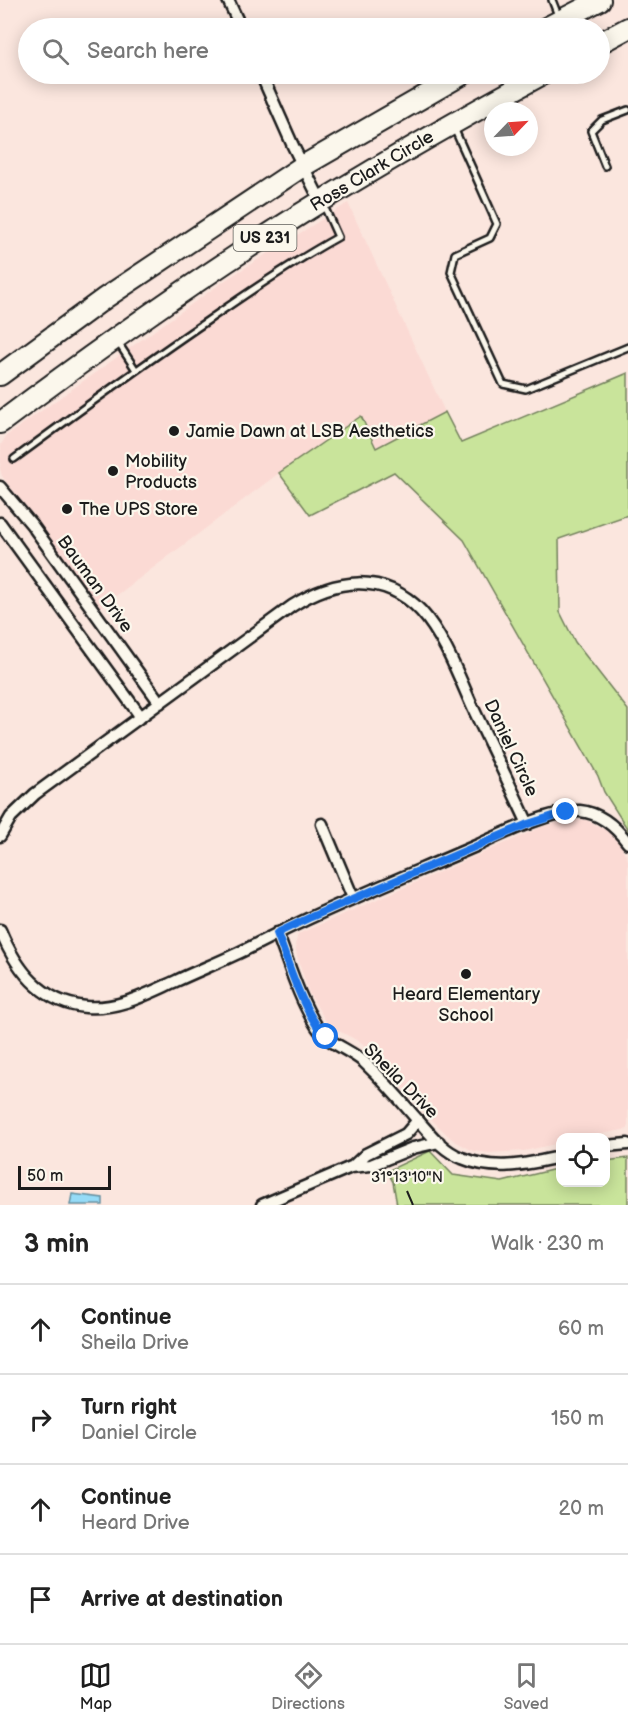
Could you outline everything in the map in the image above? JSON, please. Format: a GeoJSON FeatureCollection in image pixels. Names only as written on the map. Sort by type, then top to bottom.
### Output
{"type":"FeatureCollection","features":[{"type":"Feature","properties":{"kind":"highway"},"geometry":{"type":"LineString","coordinates":[[566,18],[600,0]]}},
{"type":"Feature","properties":{"kind":"highway"},"geometry":{"type":"LineString","coordinates":[[610,38],[628,28]]}},
{"type":"Feature","properties":{"kind":"highway","name":"US 231"},"geometry":{"type":"LineString","coordinates":[[0,375],[105,298],[303,166],[446,84]]}},
{"type":"Feature","properties":{"kind":"highway","name":"Ross Clark Circle"},"geometry":{"type":"LineString","coordinates":[[0,423],[179,294],[321,202],[451,123],[524,84]]}},
{"type":"Feature","properties":{"kind":"street"},"geometry":{"type":"LineString","coordinates":[[228,0],[236,18]]}},
{"type":"Feature","properties":{"kind":"street"},"geometry":{"type":"LineString","coordinates":[[266,84],[321,202]]}},
{"type":"Feature","properties":{"kind":"street","name":"Bauman Drive"},"geometry":{"type":"LineString","coordinates":[[0,487],[32,525],[160,703]]}},
{"type":"Feature","properties":{"kind":"street"},"geometry":{"type":"LineString","coordinates":[[0,523],[141,717]]}},
{"type":"Feature","properties":{"kind":"street","name":"Daniel Circle"},"geometry":{"type":"LineString","coordinates":[[0,836],[11,818],[32,797],[305,597],[347,583],[380,586],[401,595],[421,611],[436,633],[528,824],[353,898],[231,957],[133,1000],[109,1007],[73,1006],[46,994],[25,975],[11,955],[0,930]]}},
{"type":"Feature","properties":{"kind":"street"},"geometry":{"type":"LineString","coordinates":[[528,824],[566,812],[580,812],[606,820],[619,830],[628,843]]}},
{"type":"Feature","properties":{"kind":"street"},"geometry":{"type":"LineString","coordinates":[[322,824],[353,898]]}},
{"type":"Feature","properties":{"kind":"street","name":"Sheila Drive"},"geometry":{"type":"LineString","coordinates":[[277,933],[318,1029],[369,1067],[439,1142],[459,1157],[477,1164],[498,1167],[556,1157]]}},
{"type":"Feature","properties":{"kind":"street"},"geometry":{"type":"LineString","coordinates":[[0,960],[11,955]]}},
{"type":"Feature","properties":{"kind":"street"},"geometry":{"type":"LineString","coordinates":[[262,1205],[351,1167],[366,1154],[406,1134],[418,1120]]}},
{"type":"Feature","properties":{"kind":"street"},"geometry":{"type":"LineString","coordinates":[[351,1167],[371,1166],[413,1148],[439,1142]]}},
{"type":"Feature","properties":{"kind":"street"},"geometry":{"type":"LineString","coordinates":[[610,1146],[628,1144]]}},
{"type":"Feature","properties":{"kind":"lane"},"geometry":{"type":"LineString","coordinates":[[552,0],[553,18]]}},
{"type":"Feature","properties":{"kind":"lane"},"geometry":{"type":"LineString","coordinates":[[605,166],[591,131],[602,120],[628,110]]}},
{"type":"Feature","properties":{"kind":"lane"},"geometry":{"type":"LineString","coordinates":[[451,123],[497,224],[490,238],[455,254],[451,272],[503,384],[526,389],[628,347]]}},
{"type":"Feature","properties":{"kind":"lane"},"geometry":{"type":"LineString","coordinates":[[14,459],[234,302],[338,237],[321,202]]}},
{"type":"Feature","properties":{"kind":"lane"},"geometry":{"type":"LineString","coordinates":[[115,339],[136,370]]}},
{"type":"Feature","properties":{"kind":"shaded area"},"geometry":{"type":"Polygon","coordinates":[[[348,203],[445,412],[376,449],[360,417],[279,473],[100,608],[2,476],[1,445],[6,436],[227,279],[348,203]]]}},
{"type":"Feature","properties":{"kind":"shaded area","name":"Heard Elementary School"},"geometry":{"type":"Polygon","coordinates":[[[565,820],[586,820],[608,831],[620,844],[628,860],[628,1129],[607,1133],[556,1133],[556,1144],[524,1151],[489,1153],[473,1151],[453,1140],[435,1123],[362,1043],[328,1025],[309,993],[295,945],[298,934],[542,827],[565,820]]]}},
{"type":"Feature","properties":{"kind":"green space"},"geometry":{"type":"Polygon","coordinates":[[[628,373],[628,515],[559,539],[560,612],[575,642],[628,710],[628,830],[604,792],[598,776],[464,540],[394,472],[310,515],[279,473],[361,416],[376,448],[445,412],[461,443],[628,373]]]}},
{"type":"Feature","properties":{"kind":"green space"},"geometry":{"type":"Polygon","coordinates":[[[430,1151],[453,1175],[502,1182],[556,1169],[556,1187],[610,1187],[610,1160],[628,1158],[628,1205],[397,1205],[393,1182],[387,1171],[430,1151]]]}},
{"type":"Feature","properties":{"kind":"water"},"geometry":{"type":"Polygon","coordinates":[[[72,1194],[103,1198],[103,1205],[70,1205],[72,1194]]]}},
{"type":"Feature","properties":{"kind":"place","name":"Jamie Dawn at LSB Aesthetics"},"geometry":{"type":"Point","coordinates":[174,431]}},
{"type":"Feature","properties":{"kind":"place","name":"Mobility Products"},"geometry":{"type":"Point","coordinates":[113,471]}},
{"type":"Feature","properties":{"kind":"place","name":"The UPS Store"},"geometry":{"type":"Point","coordinates":[67,509]}},
{"type":"Feature","properties":{"kind":"place","name":"Heard Elementary School"},"geometry":{"type":"Point","coordinates":[466,974]}},
{"type":"Feature","properties":{"kind":"route"},"geometry":{"type":"LineString","coordinates":[[326,1037],[312,1019],[277,933],[528,824],[566,812]]}}]}
